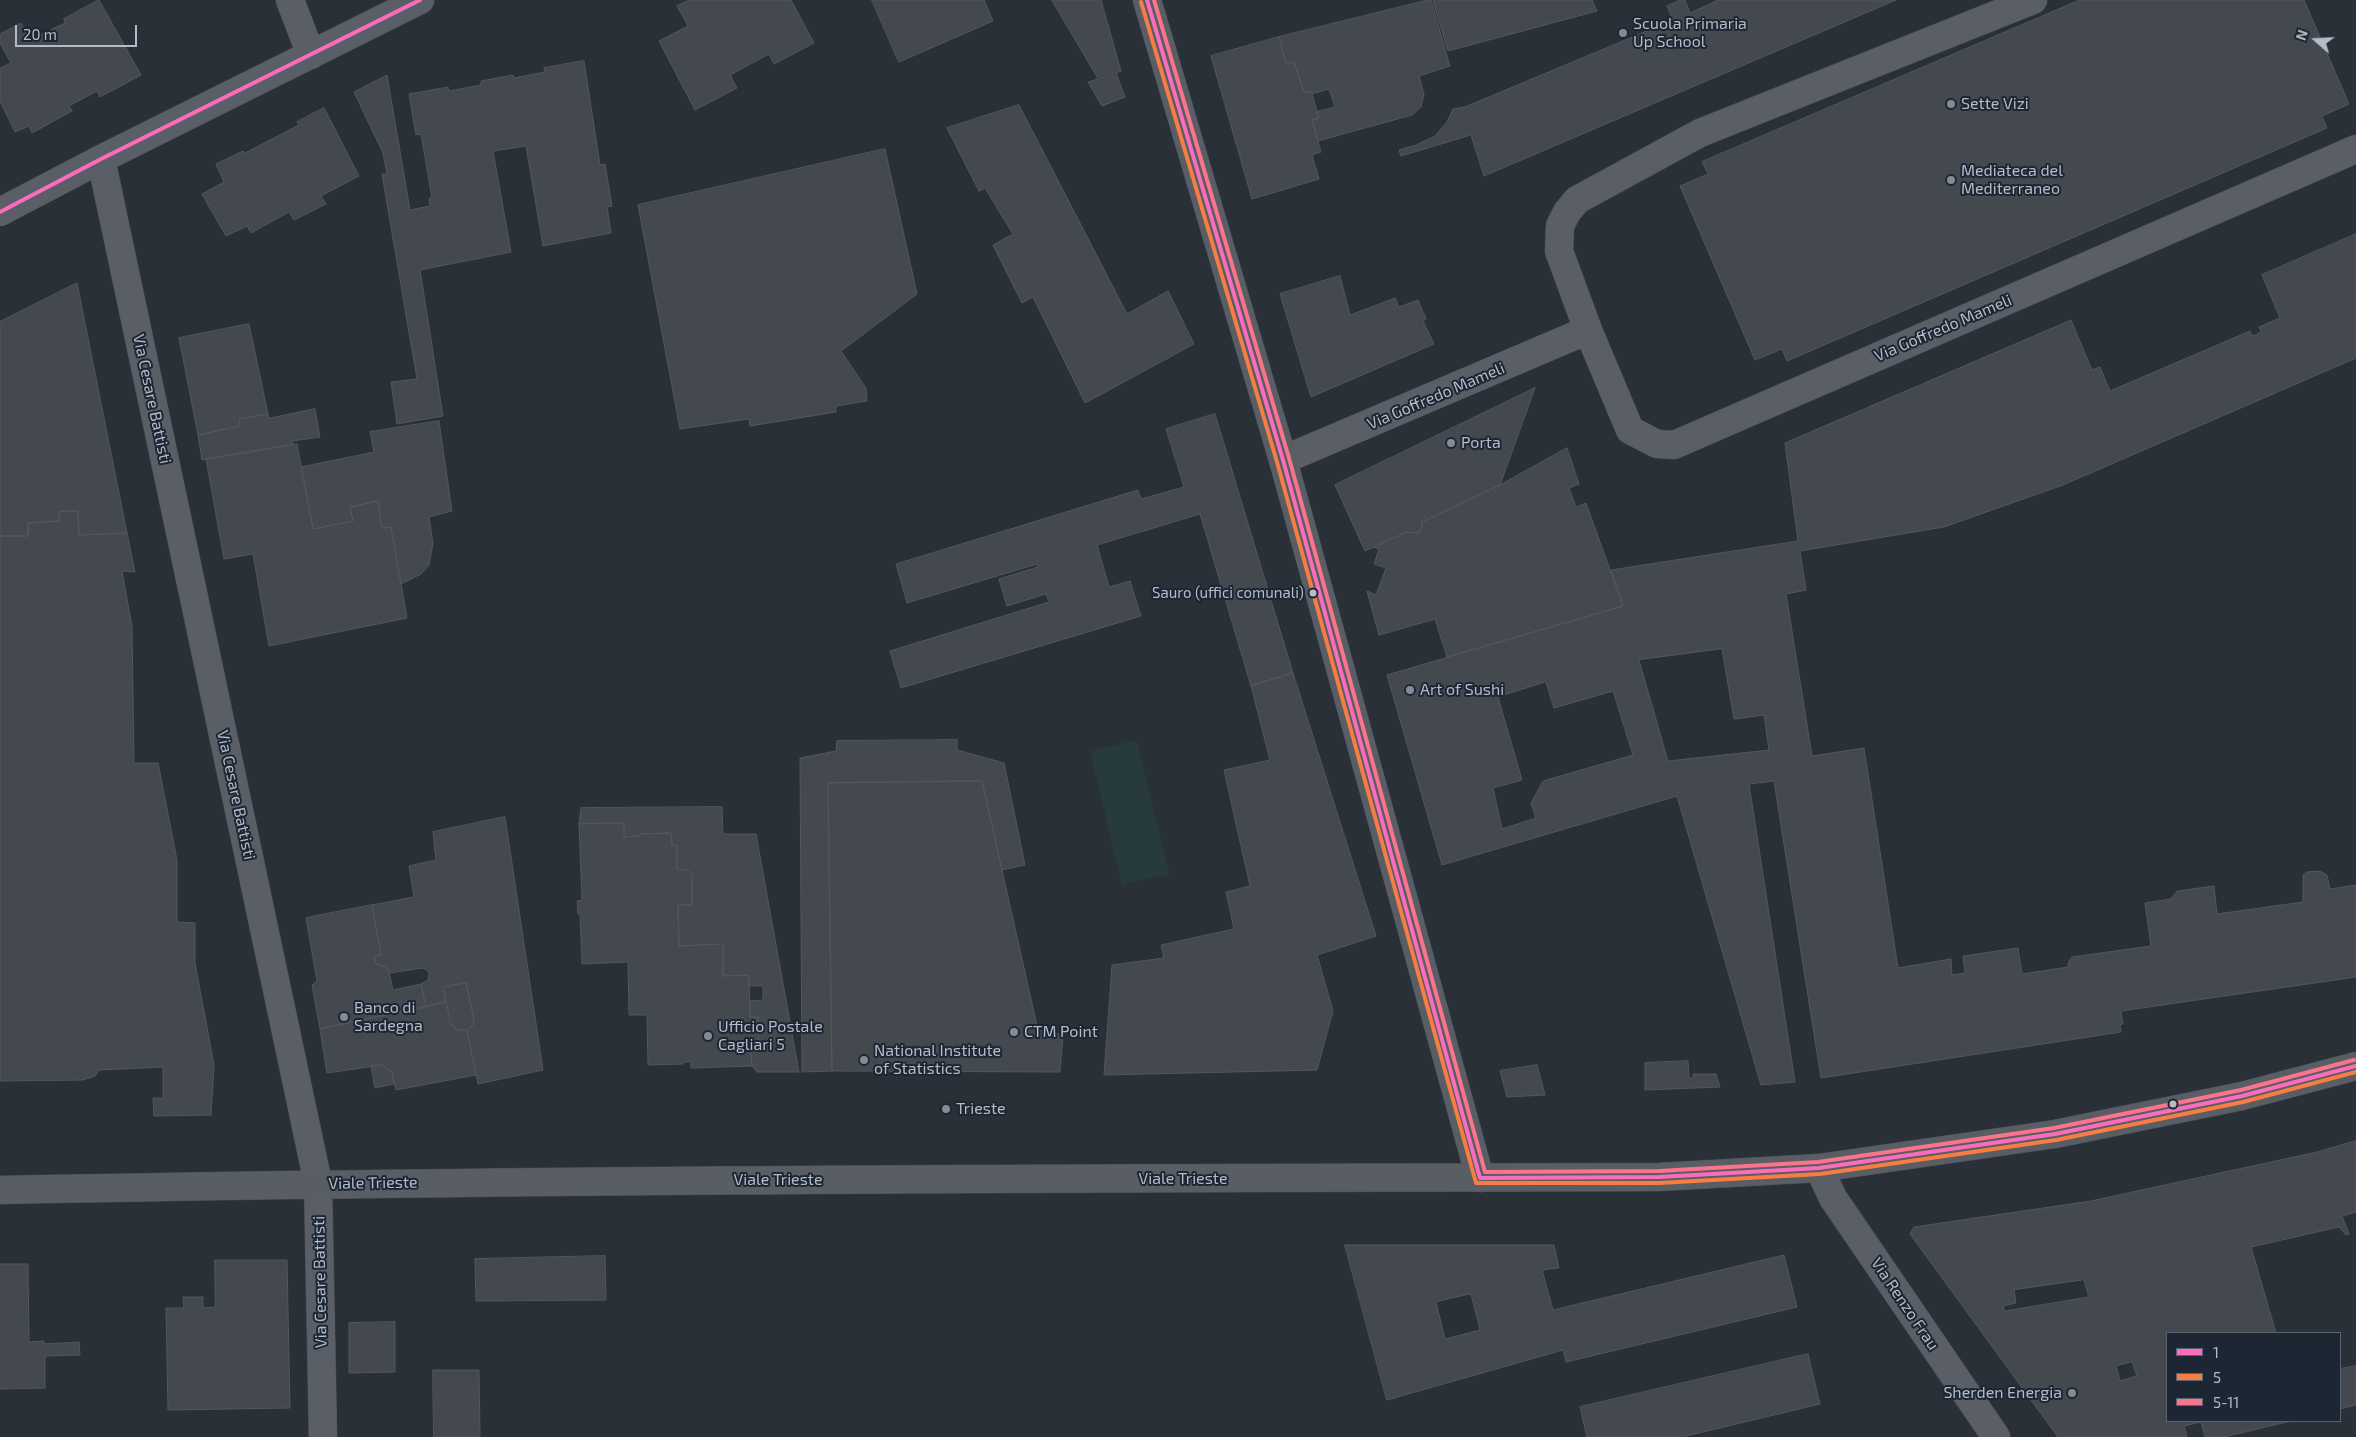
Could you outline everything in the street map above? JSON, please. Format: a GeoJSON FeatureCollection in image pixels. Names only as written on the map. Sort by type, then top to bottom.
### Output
{"type":"FeatureCollection","features":[{"type":"Feature","properties":{"kind":"main road"},"geometry":{"type":"LineString","coordinates":[[1147,0],[1282,460],[1480,1178]]}},
{"type":"Feature","properties":{"kind":"main road","name":"Viale Trieste"},"geometry":{"type":"LineString","coordinates":[[0,1190],[318,1183],[1659,1177],[1819,1168],[2055,1134],[2242,1096],[2356,1066]]}},
{"type":"Feature","properties":{"kind":"street"},"geometry":{"type":"LineString","coordinates":[[290,0],[311,55]]}},
{"type":"Feature","properties":{"kind":"street"},"geometry":{"type":"LineString","coordinates":[[0,212],[101,159],[420,0]]}},
{"type":"Feature","properties":{"kind":"street","name":"Via Goffredo Mameli"},"geometry":{"type":"LineString","coordinates":[[2033,0],[1700,132],[1577,200],[1567,212],[1560,226],[1559,251],[1588,330],[1630,430],[1657,444],[1674,445],[2356,149]]}},
{"type":"Feature","properties":{"kind":"street","name":"Via Cesare Battisti"},"geometry":{"type":"LineString","coordinates":[[101,159],[318,1183],[323,1437]]}},
{"type":"Feature","properties":{"kind":"street","name":"Via Goffredo Mameli"},"geometry":{"type":"LineString","coordinates":[[1282,460],[1588,330]]}},
{"type":"Feature","properties":{"kind":"street","name":"Via Renzo Frau"},"geometry":{"type":"LineString","coordinates":[[1819,1168],[1833,1198],[1996,1437]]}},
{"type":"Feature","properties":{"kind":"green space"},"geometry":{"type":"Polygon","coordinates":[[[1137,740],[1169,874],[1122,885],[1090,751],[1137,740]]]}},
{"type":"Feature","properties":{"kind":"building"},"geometry":{"type":"Polygon","coordinates":[[[99,0],[141,75],[100,97],[97,91],[69,106],[72,111],[32,133],[29,126],[15,132],[0,101],[0,68],[11,63],[0,43],[0,34],[21,23],[30,40],[65,23],[64,19],[99,0]]]}},
{"type":"Feature","properties":{"kind":"building"},"geometry":{"type":"Polygon","coordinates":[[[690,0],[791,0],[814,43],[774,64],[769,54],[730,75],[737,88],[695,110],[659,41],[688,26],[677,6],[690,0]]]}},
{"type":"Feature","properties":{"kind":"building"},"geometry":{"type":"Polygon","coordinates":[[[872,0],[984,0],[993,21],[899,62],[872,0]]]}},
{"type":"Feature","properties":{"kind":"building"},"geometry":{"type":"Polygon","coordinates":[[[1052,0],[1101,0],[1121,71],[1116,73],[1125,97],[1102,106],[1088,82],[1098,79],[1052,0]]]}},
{"type":"Feature","properties":{"kind":"building"},"geometry":{"type":"Polygon","coordinates":[[[1431,0],[1450,66],[1419,76],[1424,94],[1421,107],[1412,115],[1318,141],[1312,120],[1319,118],[1316,112],[1335,107],[1329,89],[1312,94],[1310,91],[1304,92],[1294,62],[1286,64],[1279,37],[1431,0]]]}},
{"type":"Feature","properties":{"kind":"building"},"geometry":{"type":"Polygon","coordinates":[[[1592,0],[1597,11],[1448,51],[1433,1],[1592,0]]]}},
{"type":"Feature","properties":{"kind":"building"},"geometry":{"type":"Polygon","coordinates":[[[1685,0],[1690,13],[1718,0],[1896,0],[1484,176],[1471,135],[1401,156],[1399,150],[1416,145],[1435,136],[1447,122],[1453,109],[1465,107],[1673,20],[1667,6],[1685,0]]]}},
{"type":"Feature","properties":{"kind":"building","name":"Mediateca del Mediterraneo"},"geometry":{"type":"Polygon","coordinates":[[[2080,0],[2304,0],[2349,104],[2322,116],[2327,128],[1787,361],[1782,349],[1755,360],[1680,186],[1708,174],[1702,162],[2080,0]]]}},
{"type":"Feature","properties":{"kind":"building"},"geometry":{"type":"Polygon","coordinates":[[[1279,37],[1286,64],[1294,62],[1304,92],[1310,91],[1312,94],[1319,118],[1312,120],[1321,152],[1312,155],[1319,179],[1252,199],[1211,56],[1279,37]]]}},
{"type":"Feature","properties":{"kind":"building"},"geometry":{"type":"Polygon","coordinates":[[[584,61],[600,165],[605,164],[612,206],[607,207],[611,233],[543,246],[526,146],[493,151],[511,252],[420,270],[443,416],[397,424],[391,382],[417,379],[382,174],[387,174],[383,153],[354,92],[387,75],[410,210],[430,206],[429,198],[432,198],[421,134],[416,135],[409,94],[448,87],[449,91],[481,85],[481,81],[513,75],[514,78],[545,72],[544,68],[584,61]]]}},
{"type":"Feature","properties":{"kind":"building"},"geometry":{"type":"Polygon","coordinates":[[[1019,105],[1127,314],[1168,291],[1194,344],[1085,403],[1033,297],[1022,303],[993,245],[1013,234],[985,188],[979,191],[947,128],[1019,105]]]}},
{"type":"Feature","properties":{"kind":"building"},"geometry":{"type":"Polygon","coordinates":[[[324,108],[359,176],[321,196],[326,204],[294,220],[289,212],[251,233],[247,226],[226,236],[202,194],[224,182],[216,164],[243,151],[245,153],[299,125],[297,122],[324,108]]]}},
{"type":"Feature","properties":{"kind":"building"},"geometry":{"type":"Polygon","coordinates":[[[885,149],[917,294],[841,351],[866,388],[867,401],[836,406],[836,412],[750,426],[749,419],[680,429],[638,205],[885,149]]]}},
{"type":"Feature","properties":{"kind":"building"},"geometry":{"type":"Polygon","coordinates":[[[2356,234],[2356,358],[2063,485],[1944,527],[1800,551],[1806,590],[1786,594],[1812,756],[1864,748],[1898,968],[1951,959],[1952,975],[1965,973],[1963,956],[2018,948],[2022,974],[2068,967],[2072,957],[2151,946],[2145,903],[2171,899],[2177,891],[2214,886],[2217,914],[2303,902],[2303,875],[2307,872],[2320,871],[2327,875],[2330,889],[2356,885],[2356,977],[2121,1011],[2123,1024],[2120,1025],[2121,1032],[1821,1078],[1774,781],[1749,784],[1795,1082],[1761,1085],[1677,796],[1442,865],[1387,675],[1623,606],[1611,570],[1798,541],[1785,443],[2071,320],[2092,370],[2100,367],[2110,391],[2250,331],[2253,336],[2261,332],[2259,327],[2280,318],[2262,275],[2356,234]],[[1722,649],[1639,660],[1668,761],[1769,750],[1764,715],[1734,719],[1722,649]],[[1546,682],[1498,697],[1522,780],[1493,788],[1502,829],[1536,818],[1531,803],[1543,781],[1633,755],[1613,691],[1554,708],[1546,682]]]}},
{"type":"Feature","properties":{"kind":"building"},"geometry":{"type":"Polygon","coordinates":[[[1340,276],[1350,315],[1395,298],[1399,307],[1418,300],[1426,319],[1423,321],[1434,344],[1311,397],[1280,294],[1340,276]]]}},
{"type":"Feature","properties":{"kind":"building"},"geometry":{"type":"Polygon","coordinates":[[[77,283],[127,533],[79,535],[78,511],[59,512],[59,521],[28,523],[28,536],[0,536],[0,322],[77,283]]]}},
{"type":"Feature","properties":{"kind":"building"},"geometry":{"type":"Polygon","coordinates":[[[249,324],[268,414],[239,419],[240,426],[198,435],[179,338],[249,324]]]}},
{"type":"Feature","properties":{"kind":"building"},"geometry":{"type":"Polygon","coordinates":[[[1535,388],[1500,485],[1422,522],[1422,528],[1418,533],[1407,532],[1365,551],[1335,485],[1535,388]]]}},
{"type":"Feature","properties":{"kind":"building"},"geometry":{"type":"Polygon","coordinates":[[[315,409],[320,437],[292,441],[293,445],[202,460],[198,435],[240,426],[239,419],[268,414],[269,418],[315,409]]]}},
{"type":"Feature","properties":{"kind":"building"},"geometry":{"type":"Polygon","coordinates":[[[1215,414],[1293,673],[1251,686],[1200,514],[1097,545],[1109,587],[1130,581],[1141,616],[901,688],[890,651],[1049,602],[1046,594],[1007,606],[999,579],[1038,567],[1037,564],[907,603],[896,564],[1138,490],[1141,499],[1184,487],[1166,429],[1215,414]]]}},
{"type":"Feature","properties":{"kind":"building"},"geometry":{"type":"Polygon","coordinates":[[[439,421],[452,511],[429,517],[433,543],[429,565],[421,574],[401,584],[391,527],[382,528],[378,501],[350,507],[353,521],[313,529],[301,467],[374,452],[370,432],[439,421]]]}},
{"type":"Feature","properties":{"kind":"building"},"geometry":{"type":"Polygon","coordinates":[[[297,444],[313,529],[353,521],[350,507],[378,501],[382,528],[391,527],[407,618],[269,646],[253,554],[224,559],[206,459],[297,444]]]}},
{"type":"Feature","properties":{"kind":"building"},"geometry":{"type":"Polygon","coordinates":[[[1567,448],[1579,484],[1569,488],[1576,507],[1586,503],[1623,606],[1447,657],[1435,619],[1379,635],[1367,591],[1376,595],[1386,568],[1374,564],[1379,549],[1373,547],[1407,532],[1418,533],[1422,528],[1422,522],[1500,485],[1567,448]]]}},
{"type":"Feature","properties":{"kind":"building"},"geometry":{"type":"Polygon","coordinates":[[[78,511],[79,535],[127,533],[135,572],[122,571],[132,626],[134,763],[158,763],[177,860],[177,922],[195,923],[195,963],[214,1065],[211,1115],[154,1116],[153,1098],[163,1098],[163,1067],[99,1070],[95,1076],[83,1080],[0,1081],[0,536],[28,536],[28,523],[59,521],[59,512],[78,511]]]}},
{"type":"Feature","properties":{"kind":"building"},"geometry":{"type":"Polygon","coordinates":[[[1293,673],[1376,936],[1317,955],[1333,1011],[1317,1070],[1104,1075],[1112,965],[1164,958],[1161,945],[1234,929],[1226,892],[1250,886],[1224,770],[1270,760],[1251,686],[1293,673]]]}},
{"type":"Feature","properties":{"kind":"building"},"geometry":{"type":"Polygon","coordinates":[[[957,740],[957,750],[1004,763],[1025,865],[1002,870],[982,781],[828,783],[832,1071],[802,1072],[800,758],[836,751],[837,741],[957,740]]]}},
{"type":"Feature","properties":{"kind":"building"},"geometry":{"type":"Polygon","coordinates":[[[982,781],[1038,1030],[1063,1035],[1060,1072],[832,1071],[828,783],[982,781]]]}},
{"type":"Feature","properties":{"kind":"building"},"geometry":{"type":"Polygon","coordinates":[[[722,807],[723,834],[756,834],[799,1072],[757,1072],[752,1066],[751,1051],[759,1051],[758,1017],[750,1017],[750,1001],[763,1000],[763,986],[749,986],[749,975],[723,976],[723,944],[679,946],[678,905],[692,905],[692,875],[689,871],[677,869],[677,845],[672,846],[671,833],[640,834],[640,836],[624,837],[624,823],[579,824],[581,808],[722,807]]]}},
{"type":"Feature","properties":{"kind":"building"},"geometry":{"type":"Polygon","coordinates":[[[505,817],[543,1070],[478,1084],[467,1030],[473,1025],[474,1019],[466,983],[443,987],[446,1002],[426,1007],[421,984],[428,980],[429,973],[427,970],[422,968],[390,973],[385,966],[376,964],[374,956],[381,955],[372,905],[414,897],[409,866],[436,860],[433,832],[505,817]]]}},
{"type":"Feature","properties":{"kind":"building"},"geometry":{"type":"Polygon","coordinates":[[[624,823],[624,837],[640,836],[640,834],[671,833],[672,846],[677,845],[677,869],[689,871],[692,875],[692,905],[678,905],[679,946],[723,944],[723,976],[749,975],[750,1017],[758,1017],[759,1051],[751,1051],[752,1066],[691,1068],[691,1062],[648,1065],[647,1015],[629,1015],[628,962],[582,964],[580,914],[578,914],[577,901],[582,900],[579,824],[624,823]]]}},
{"type":"Feature","properties":{"kind":"building"},"geometry":{"type":"Polygon","coordinates":[[[372,905],[381,955],[374,956],[376,964],[388,968],[393,990],[421,984],[426,1007],[320,1029],[312,985],[317,981],[306,918],[372,905]]]}},
{"type":"Feature","properties":{"kind":"building"},"geometry":{"type":"Polygon","coordinates":[[[466,983],[474,1019],[473,1025],[467,1030],[457,1030],[450,1023],[443,987],[466,983]]]}},
{"type":"Feature","properties":{"kind":"building"},"geometry":{"type":"Polygon","coordinates":[[[446,1002],[453,1028],[467,1030],[476,1075],[396,1090],[392,1072],[382,1065],[327,1073],[320,1029],[446,1002]]]}},
{"type":"Feature","properties":{"kind":"building"},"geometry":{"type":"Polygon","coordinates":[[[1688,1061],[1689,1078],[1693,1078],[1693,1074],[1716,1074],[1720,1087],[1645,1090],[1645,1063],[1688,1061]]]}},
{"type":"Feature","properties":{"kind":"building"},"geometry":{"type":"Polygon","coordinates":[[[382,1065],[392,1072],[394,1084],[375,1088],[371,1066],[382,1065]]]}},
{"type":"Feature","properties":{"kind":"building"},"geometry":{"type":"Polygon","coordinates":[[[1537,1065],[1545,1095],[1507,1097],[1500,1071],[1537,1065]]]}},
{"type":"Feature","properties":{"kind":"building"},"geometry":{"type":"Polygon","coordinates":[[[2356,1141],[2356,1212],[2342,1216],[2349,1234],[2346,1235],[2339,1227],[2251,1247],[2276,1332],[2166,1332],[2166,1422],[2201,1422],[2184,1426],[2187,1437],[2058,1437],[1910,1234],[1914,1227],[2091,1201],[2317,1152],[2356,1141]],[[2084,1280],[2014,1290],[2016,1303],[2003,1306],[2005,1311],[2089,1297],[2084,1280]],[[2132,1362],[2116,1366],[2120,1381],[2137,1376],[2132,1362]]]}},
{"type":"Feature","properties":{"kind":"building"},"geometry":{"type":"Polygon","coordinates":[[[1345,1245],[1554,1245],[1559,1268],[1542,1270],[1553,1310],[1784,1255],[1797,1307],[1566,1362],[1563,1350],[1387,1400],[1345,1245]],[[1471,1294],[1436,1302],[1445,1339],[1480,1330],[1471,1294]]]}},
{"type":"Feature","properties":{"kind":"building"},"geometry":{"type":"Polygon","coordinates":[[[605,1256],[606,1300],[476,1301],[475,1259],[605,1256]]]}},
{"type":"Feature","properties":{"kind":"building"},"geometry":{"type":"Polygon","coordinates":[[[215,1260],[287,1260],[290,1408],[168,1410],[166,1308],[184,1308],[183,1297],[203,1297],[203,1308],[215,1307],[215,1260]]]}},
{"type":"Feature","properties":{"kind":"building"},"geometry":{"type":"Polygon","coordinates":[[[0,1264],[28,1264],[29,1342],[44,1341],[44,1344],[79,1342],[80,1355],[45,1356],[45,1388],[0,1389],[0,1264]]]}},
{"type":"Feature","properties":{"kind":"building"},"geometry":{"type":"Polygon","coordinates":[[[395,1322],[395,1372],[349,1373],[349,1323],[395,1322]]]}},
{"type":"Feature","properties":{"kind":"building"},"geometry":{"type":"Polygon","coordinates":[[[1808,1354],[1820,1404],[1682,1437],[1587,1437],[1580,1407],[1808,1354]]]}},
{"type":"Feature","properties":{"kind":"building"},"geometry":{"type":"Polygon","coordinates":[[[2356,1366],[2356,1405],[2341,1409],[2341,1369],[2356,1366]]]}},
{"type":"Feature","properties":{"kind":"building"},"geometry":{"type":"Polygon","coordinates":[[[433,1370],[479,1370],[480,1437],[434,1437],[433,1370]]]}},
{"type":"Feature","properties":{"kind":"building"},"geometry":{"type":"Polygon","coordinates":[[[2201,1422],[2287,1422],[2224,1437],[2205,1437],[2201,1422]]]}},
{"type":"Feature","properties":{"kind":"transit line","name":"1"},"geometry":{"type":"LineString","coordinates":[[0,212],[101,159],[420,0]]}},
{"type":"Feature","properties":{"kind":"transit line","name":"1"},"geometry":{"type":"LineString","coordinates":[[1147,0],[1283,460],[1480,1178],[1659,1177],[1819,1168],[2055,1134],[2242,1096],[2356,1066]]}},
{"type":"Feature","properties":{"kind":"transit line","name":"5-11"},"geometry":{"type":"LineString","coordinates":[[1154,0],[1289,458],[1485,1172],[1659,1171],[1818,1162],[2054,1128],[2241,1090],[2354,1060]]}},
{"type":"Feature","properties":{"kind":"transit line","name":"5"},"geometry":{"type":"LineString","coordinates":[[1141,2],[1277,462],[1476,1183],[1659,1183],[1820,1174],[2056,1140],[2243,1102],[2356,1072]]}},
{"type":"Feature","properties":{"kind":"place","name":"Scuola Primaria Up School"},"geometry":{"type":"Point","coordinates":[1623,33]}},
{"type":"Feature","properties":{"kind":"place","name":"Sette Vizi"},"geometry":{"type":"Point","coordinates":[1951,104]}},
{"type":"Feature","properties":{"kind":"place","name":"Mediateca del Mediterraneo"},"geometry":{"type":"Point","coordinates":[1951,180]}},
{"type":"Feature","properties":{"kind":"place","name":"Porta"},"geometry":{"type":"Point","coordinates":[1451,443]}},
{"type":"Feature","properties":{"kind":"place","name":"Sauro (uffici comunali)"},"geometry":{"type":"Point","coordinates":[1313,593]}},
{"type":"Feature","properties":{"kind":"place","name":"Art of Sushi"},"geometry":{"type":"Point","coordinates":[1410,690]}},
{"type":"Feature","properties":{"kind":"place","name":"Banco di Sardegna"},"geometry":{"type":"Point","coordinates":[344,1017]}},
{"type":"Feature","properties":{"kind":"place","name":"CTM Point"},"geometry":{"type":"Point","coordinates":[1014,1032]}},
{"type":"Feature","properties":{"kind":"place","name":"Ufficio Postale Cagliari 5"},"geometry":{"type":"Point","coordinates":[708,1036]}},
{"type":"Feature","properties":{"kind":"place","name":"National Institute of Statistics"},"geometry":{"type":"Point","coordinates":[864,1060]}},
{"type":"Feature","properties":{"kind":"place","name":"Trieste"},"geometry":{"type":"Point","coordinates":[946,1109]}},
{"type":"Feature","properties":{"kind":"place","name":"Sherden Energia"},"geometry":{"type":"Point","coordinates":[2072,1393]}}]}
